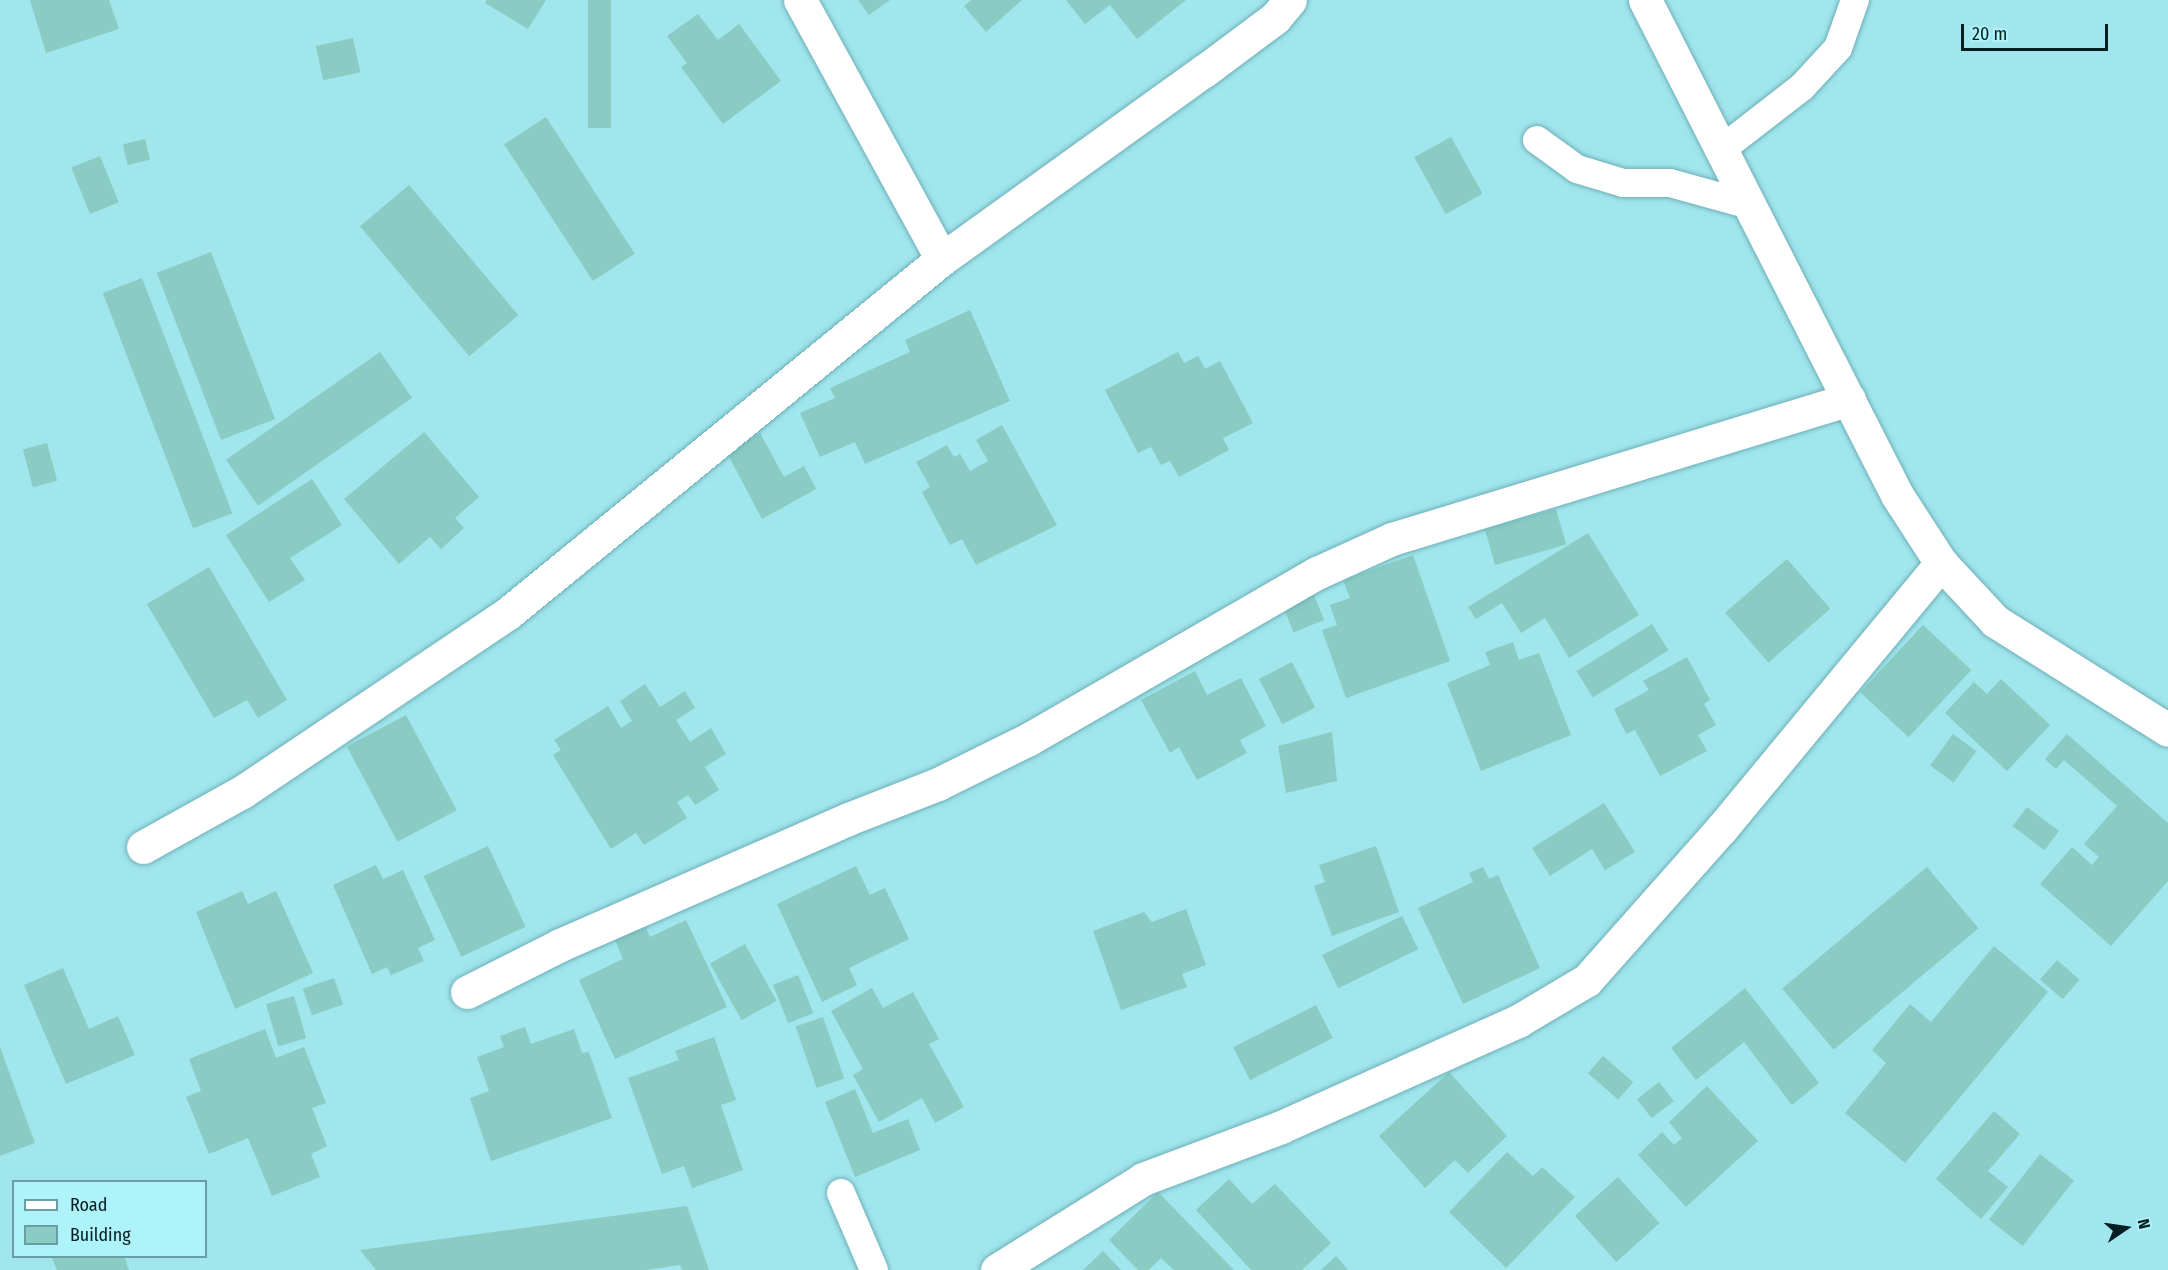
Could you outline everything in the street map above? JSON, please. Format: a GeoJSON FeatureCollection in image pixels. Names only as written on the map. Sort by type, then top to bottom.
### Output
{"type":"FeatureCollection","features":[{"type":"Feature","properties":{"kind":"street"},"geometry":{"type":"LineString","coordinates":[[800,0],[942,259]]}},
{"type":"Feature","properties":{"kind":"street"},"geometry":{"type":"LineString","coordinates":[[143,847],[242,792],[507,614],[942,259],[1204,71],[1275,18],[1290,0]]}},
{"type":"Feature","properties":{"kind":"street"},"geometry":{"type":"LineString","coordinates":[[1645,0],[1722,150],[1746,204],[1898,495],[1941,563],[1995,621],[2168,730]]}},
{"type":"Feature","properties":{"kind":"street"},"geometry":{"type":"LineString","coordinates":[[467,992],[560,945],[848,819],[920,792],[1029,739],[1317,573],[1392,539],[1849,399]]}},
{"type":"Feature","properties":{"kind":"street"},"geometry":{"type":"LineString","coordinates":[[997,1270],[1143,1179],[1281,1127],[1518,1021],[1587,980],[1707,847],[1941,563]]}},
{"type":"Feature","properties":{"kind":"lane"},"geometry":{"type":"LineString","coordinates":[[1722,150],[1802,87],[1838,48],[1855,0]]}},
{"type":"Feature","properties":{"kind":"lane"},"geometry":{"type":"LineString","coordinates":[[1537,140],[1577,169],[1623,183],[1670,183],[1746,204]]}},
{"type":"Feature","properties":{"kind":"lane"},"geometry":{"type":"LineString","coordinates":[[842,1193],[874,1270]]}},
{"type":"Feature","properties":{"kind":"building"},"geometry":{"type":"Polygon","coordinates":[[[30,0],[109,0],[119,29],[46,53],[30,0]]]}},
{"type":"Feature","properties":{"kind":"building"},"geometry":{"type":"Polygon","coordinates":[[[487,0],[546,0],[528,29],[485,3],[487,0]]]}},
{"type":"Feature","properties":{"kind":"building"},"geometry":{"type":"Polygon","coordinates":[[[588,0],[611,0],[611,128],[588,128],[588,0]]]}},
{"type":"Feature","properties":{"kind":"building"},"geometry":{"type":"Polygon","coordinates":[[[858,0],[890,0],[869,15],[858,0]]]}},
{"type":"Feature","properties":{"kind":"building"},"geometry":{"type":"Polygon","coordinates":[[[971,0],[1022,0],[986,32],[964,6],[971,0]]]}},
{"type":"Feature","properties":{"kind":"building"},"geometry":{"type":"Polygon","coordinates":[[[1066,0],[1186,0],[1137,39],[1110,5],[1085,24],[1066,0]]]}},
{"type":"Feature","properties":{"kind":"building"},"geometry":{"type":"Polygon","coordinates":[[[698,14],[718,40],[739,24],[781,81],[723,124],[681,67],[687,63],[667,36],[698,14]]]}},
{"type":"Feature","properties":{"kind":"building"},"geometry":{"type":"Polygon","coordinates":[[[353,38],[360,72],[323,80],[316,46],[353,38]]]}},
{"type":"Feature","properties":{"kind":"building"},"geometry":{"type":"Polygon","coordinates":[[[546,117],[635,254],[593,281],[504,144],[546,117]]]}},
{"type":"Feature","properties":{"kind":"building"},"geometry":{"type":"Polygon","coordinates":[[[1451,137],[1483,194],[1446,214],[1414,157],[1451,137]]]}},
{"type":"Feature","properties":{"kind":"building"},"geometry":{"type":"Polygon","coordinates":[[[145,139],[150,159],[128,165],[123,145],[145,139]]]}},
{"type":"Feature","properties":{"kind":"building"},"geometry":{"type":"Polygon","coordinates":[[[100,156],[119,202],[90,214],[71,168],[100,156]]]}},
{"type":"Feature","properties":{"kind":"building"},"geometry":{"type":"Polygon","coordinates":[[[409,185],[518,315],[469,356],[360,226],[409,185]]]}},
{"type":"Feature","properties":{"kind":"building"},"geometry":{"type":"Polygon","coordinates":[[[211,252],[275,419],[221,440],[157,273],[211,252]]]}},
{"type":"Feature","properties":{"kind":"building"},"geometry":{"type":"Polygon","coordinates":[[[142,278],[232,513],[193,528],[103,293],[142,278]]]}},
{"type":"Feature","properties":{"kind":"building"},"geometry":{"type":"Polygon","coordinates":[[[970,310],[1010,401],[865,464],[855,442],[820,457],[800,413],[835,398],[830,388],[910,352],[905,340],[970,310]]]}},
{"type":"Feature","properties":{"kind":"building"},"geometry":{"type":"Polygon","coordinates":[[[380,352],[412,398],[258,506],[226,460],[380,352]]]}},
{"type":"Feature","properties":{"kind":"building"},"geometry":{"type":"Polygon","coordinates":[[[1178,352],[1184,363],[1198,356],[1205,369],[1220,361],[1253,423],[1223,438],[1229,450],[1179,477],[1170,461],[1161,465],[1151,447],[1138,453],[1105,390],[1178,352]]]}},
{"type":"Feature","properties":{"kind":"building"},"geometry":{"type":"Polygon","coordinates":[[[1002,425],[1057,525],[976,565],[962,539],[950,545],[922,492],[930,487],[916,462],[947,445],[954,457],[960,454],[970,471],[988,461],[976,440],[1002,425]]]}},
{"type":"Feature","properties":{"kind":"building"},"geometry":{"type":"Polygon","coordinates":[[[424,432],[479,497],[455,518],[464,528],[441,549],[430,537],[399,564],[344,499],[424,432]]]}},
{"type":"Feature","properties":{"kind":"building"},"geometry":{"type":"Polygon","coordinates":[[[760,433],[784,477],[804,466],[816,489],[762,519],[726,451],[760,433]]]}},
{"type":"Feature","properties":{"kind":"building"},"geometry":{"type":"Polygon","coordinates":[[[47,443],[57,481],[33,487],[23,449],[47,443]]]}},
{"type":"Feature","properties":{"kind":"building"},"geometry":{"type":"Polygon","coordinates":[[[312,479],[342,525],[290,558],[305,580],[269,602],[226,535],[312,479]]]}},
{"type":"Feature","properties":{"kind":"building"},"geometry":{"type":"Polygon","coordinates":[[[1556,509],[1566,545],[1495,565],[1485,529],[1556,509]]]}},
{"type":"Feature","properties":{"kind":"building"},"geometry":{"type":"Polygon","coordinates":[[[1588,533],[1639,615],[1569,658],[1545,618],[1521,633],[1502,603],[1476,619],[1468,607],[1588,533]]]}},
{"type":"Feature","properties":{"kind":"building"},"geometry":{"type":"Polygon","coordinates":[[[1413,555],[1450,661],[1346,698],[1322,630],[1337,625],[1330,605],[1350,598],[1343,580],[1413,555]]]}},
{"type":"Feature","properties":{"kind":"building"},"geometry":{"type":"Polygon","coordinates":[[[1787,559],[1830,609],[1768,663],[1725,613],[1787,559]]]}},
{"type":"Feature","properties":{"kind":"building"},"geometry":{"type":"Polygon","coordinates":[[[209,567],[287,700],[258,718],[247,700],[214,718],[147,604],[209,567]]]}},
{"type":"Feature","properties":{"kind":"building"},"geometry":{"type":"Polygon","coordinates":[[[1314,595],[1324,620],[1294,632],[1283,607],[1314,595]]]}},
{"type":"Feature","properties":{"kind":"building"},"geometry":{"type":"Polygon","coordinates":[[[1652,624],[1668,650],[1593,697],[1577,671],[1652,624]]]}},
{"type":"Feature","properties":{"kind":"building"},"geometry":{"type":"Polygon","coordinates":[[[1923,625],[1971,670],[1909,737],[1860,692],[1923,625]]]}},
{"type":"Feature","properties":{"kind":"building"},"geometry":{"type":"Polygon","coordinates":[[[1513,642],[1519,660],[1539,653],[1571,735],[1481,771],[1447,683],[1490,665],[1485,652],[1513,642]]]}},
{"type":"Feature","properties":{"kind":"building"},"geometry":{"type":"Polygon","coordinates":[[[1687,657],[1710,700],[1704,704],[1716,725],[1698,735],[1707,751],[1660,776],[1635,730],[1626,734],[1614,709],[1649,690],[1643,681],[1687,657]]]}},
{"type":"Feature","properties":{"kind":"building"},"geometry":{"type":"Polygon","coordinates":[[[1292,662],[1315,707],[1282,724],[1259,679],[1292,662]]]}},
{"type":"Feature","properties":{"kind":"building"},"geometry":{"type":"Polygon","coordinates":[[[1195,671],[1207,695],[1241,678],[1266,726],[1240,740],[1247,753],[1197,780],[1179,747],[1170,753],[1141,700],[1195,671]]]}},
{"type":"Feature","properties":{"kind":"building"},"geometry":{"type":"Polygon","coordinates":[[[2001,679],[2050,725],[2007,771],[1945,713],[1974,682],[1987,694],[2001,679]]]}},
{"type":"Feature","properties":{"kind":"building"},"geometry":{"type":"Polygon","coordinates":[[[645,684],[660,707],[685,691],[695,708],[676,720],[690,742],[711,728],[726,754],[705,767],[719,790],[695,805],[688,795],[677,802],[687,818],[644,845],[636,833],[611,849],[553,755],[561,750],[554,740],[608,706],[621,728],[632,721],[620,701],[645,684]]]}},
{"type":"Feature","properties":{"kind":"building"},"geometry":{"type":"Polygon","coordinates":[[[406,715],[457,810],[398,842],[347,746],[406,715]]]}},
{"type":"Feature","properties":{"kind":"building"},"geometry":{"type":"Polygon","coordinates":[[[1332,732],[1337,781],[1286,793],[1278,746],[1332,732]]]}},
{"type":"Feature","properties":{"kind":"building"},"geometry":{"type":"Polygon","coordinates":[[[1953,734],[1976,751],[1954,783],[1930,766],[1953,734]]]}},
{"type":"Feature","properties":{"kind":"building"},"geometry":{"type":"Polygon","coordinates":[[[2067,734],[2168,823],[2168,881],[2111,946],[2040,884],[2072,847],[2092,865],[2099,857],[2084,844],[2117,806],[2064,760],[2056,769],[2045,759],[2067,734]]]}},
{"type":"Feature","properties":{"kind":"building"},"geometry":{"type":"Polygon","coordinates":[[[1604,803],[1635,852],[1605,870],[1592,849],[1550,876],[1532,848],[1604,803]]]}},
{"type":"Feature","properties":{"kind":"building"},"geometry":{"type":"Polygon","coordinates":[[[2027,807],[2059,831],[2045,850],[2013,826],[2027,807]]]}},
{"type":"Feature","properties":{"kind":"building"},"geometry":{"type":"Polygon","coordinates":[[[488,846],[526,927],[461,957],[424,876],[488,846]]]}},
{"type":"Feature","properties":{"kind":"building"},"geometry":{"type":"Polygon","coordinates":[[[1376,846],[1399,912],[1332,936],[1314,886],[1325,882],[1319,865],[1376,846]]]}},
{"type":"Feature","properties":{"kind":"building"},"geometry":{"type":"Polygon","coordinates":[[[376,865],[383,879],[403,870],[435,940],[418,948],[424,961],[391,975],[387,967],[372,974],[333,885],[376,865]]]}},
{"type":"Feature","properties":{"kind":"building"},"geometry":{"type":"Polygon","coordinates":[[[856,866],[870,895],[885,888],[909,939],[849,968],[857,985],[822,1002],[777,904],[856,866]]]}},
{"type":"Feature","properties":{"kind":"building"},"geometry":{"type":"Polygon","coordinates":[[[1483,867],[1489,879],[1498,875],[1540,968],[1463,1004],[1418,908],[1473,882],[1469,873],[1483,867]]]}},
{"type":"Feature","properties":{"kind":"building"},"geometry":{"type":"Polygon","coordinates":[[[1927,867],[1978,928],[1834,1050],[1782,988],[1927,867]]]}},
{"type":"Feature","properties":{"kind":"building"},"geometry":{"type":"Polygon","coordinates":[[[242,891],[248,904],[276,891],[313,973],[235,1009],[196,912],[242,891]]]}},
{"type":"Feature","properties":{"kind":"building"},"geometry":{"type":"Polygon","coordinates":[[[1186,909],[1206,965],[1182,974],[1187,987],[1121,1010],[1093,931],[1144,912],[1152,922],[1186,909]]]}},
{"type":"Feature","properties":{"kind":"building"},"geometry":{"type":"Polygon","coordinates":[[[1402,916],[1418,949],[1338,988],[1322,955],[1402,916]]]}},
{"type":"Feature","properties":{"kind":"building"},"geometry":{"type":"Polygon","coordinates":[[[686,920],[727,1007],[615,1059],[579,980],[623,959],[615,940],[645,926],[650,937],[686,920]]]}},
{"type":"Feature","properties":{"kind":"building"},"geometry":{"type":"Polygon","coordinates":[[[745,944],[777,1001],[742,1020],[710,963],[745,944]]]}},
{"type":"Feature","properties":{"kind":"building"},"geometry":{"type":"Polygon","coordinates":[[[1994,946],[2048,992],[1905,1163],[1845,1113],[1886,1063],[1872,1050],[1910,1004],[1931,1022],[1994,946]]]}},
{"type":"Feature","properties":{"kind":"building"},"geometry":{"type":"Polygon","coordinates":[[[2057,960],[2080,980],[2063,999],[2040,980],[2057,960]]]}},
{"type":"Feature","properties":{"kind":"building"},"geometry":{"type":"Polygon","coordinates":[[[63,968],[89,1029],[118,1016],[135,1055],[66,1084],[24,985],[63,968]]]}},
{"type":"Feature","properties":{"kind":"building"},"geometry":{"type":"Polygon","coordinates":[[[798,975],[813,1013],[788,1023],[773,985],[798,975]]]}},
{"type":"Feature","properties":{"kind":"building"},"geometry":{"type":"Polygon","coordinates":[[[334,978],[343,1004],[312,1015],[303,989],[334,978]]]}},
{"type":"Feature","properties":{"kind":"building"},"geometry":{"type":"Polygon","coordinates":[[[872,988],[883,1008],[913,992],[939,1039],[929,1044],[964,1107],[935,1123],[922,1098],[879,1122],[853,1075],[863,1069],[831,1011],[872,988]]]}},
{"type":"Feature","properties":{"kind":"building"},"geometry":{"type":"Polygon","coordinates":[[[1745,988],[1819,1083],[1792,1105],[1744,1042],[1696,1080],[1671,1048],[1745,988]]]}},
{"type":"Feature","properties":{"kind":"building"},"geometry":{"type":"Polygon","coordinates":[[[294,996],[306,1038],[278,1046],[266,1004],[294,996]]]}},
{"type":"Feature","properties":{"kind":"building"},"geometry":{"type":"Polygon","coordinates":[[[1316,1005],[1333,1038],[1250,1080],[1233,1047],[1316,1005]]]}},
{"type":"Feature","properties":{"kind":"building"},"geometry":{"type":"Polygon","coordinates":[[[823,1017],[844,1078],[817,1088],[796,1026],[823,1017]]]}},
{"type":"Feature","properties":{"kind":"building"},"geometry":{"type":"Polygon","coordinates":[[[525,1027],[531,1044],[574,1029],[582,1053],[589,1052],[612,1118],[491,1161],[470,1098],[489,1091],[477,1057],[504,1047],[500,1036],[525,1027]]]}},
{"type":"Feature","properties":{"kind":"building"},"geometry":{"type":"Polygon","coordinates":[[[265,1029],[276,1058],[304,1047],[326,1103],[312,1108],[327,1146],[311,1154],[320,1177],[272,1196],[248,1138],[209,1154],[186,1097],[201,1091],[189,1059],[265,1029]]]}},
{"type":"Feature","properties":{"kind":"building"},"geometry":{"type":"Polygon","coordinates":[[[714,1037],[736,1100],[721,1105],[743,1170],[692,1188],[684,1166],[662,1174],[628,1078],[679,1060],[675,1051],[714,1037]]]}},
{"type":"Feature","properties":{"kind":"building"},"geometry":{"type":"Polygon","coordinates":[[[0,1047],[35,1143],[0,1156],[0,1047]]]}},
{"type":"Feature","properties":{"kind":"building"},"geometry":{"type":"Polygon","coordinates":[[[1603,1056],[1633,1082],[1618,1100],[1588,1073],[1603,1056]]]}},
{"type":"Feature","properties":{"kind":"building"},"geometry":{"type":"Polygon","coordinates":[[[1449,1072],[1507,1136],[1468,1173],[1455,1160],[1425,1188],[1379,1136],[1449,1072]]]}},
{"type":"Feature","properties":{"kind":"building"},"geometry":{"type":"Polygon","coordinates":[[[1659,1082],[1674,1101],[1652,1118],[1637,1099],[1659,1082]]]}},
{"type":"Feature","properties":{"kind":"building"},"geometry":{"type":"Polygon","coordinates":[[[1707,1086],[1758,1141],[1686,1207],[1638,1155],[1662,1132],[1674,1145],[1682,1138],[1669,1122],[1707,1086]]]}},
{"type":"Feature","properties":{"kind":"building"},"geometry":{"type":"Polygon","coordinates":[[[855,1089],[873,1133],[908,1119],[920,1150],[855,1177],[825,1102],[855,1089]]]}},
{"type":"Feature","properties":{"kind":"building"},"geometry":{"type":"Polygon","coordinates":[[[1994,1111],[2020,1134],[1988,1171],[2008,1187],[1981,1219],[1936,1179],[1994,1111]]]}},
{"type":"Feature","properties":{"kind":"building"},"geometry":{"type":"Polygon","coordinates":[[[1507,1152],[1533,1176],[1542,1167],[1575,1197],[1506,1268],[1449,1212],[1507,1152]]]}},
{"type":"Feature","properties":{"kind":"building"},"geometry":{"type":"Polygon","coordinates":[[[2040,1154],[2074,1180],[2023,1246],[1989,1219],[2040,1154]]]}},
{"type":"Feature","properties":{"kind":"building"},"geometry":{"type":"Polygon","coordinates":[[[1618,1177],[1659,1223],[1616,1262],[1575,1216],[1618,1177]]]}},
{"type":"Feature","properties":{"kind":"building"},"geometry":{"type":"Polygon","coordinates":[[[1229,1179],[1252,1204],[1275,1184],[1331,1243],[1302,1270],[1251,1270],[1196,1210],[1229,1179]]]}},
{"type":"Feature","properties":{"kind":"building"},"geometry":{"type":"Polygon","coordinates":[[[1158,1192],[1234,1270],[1174,1270],[1161,1258],[1149,1270],[1138,1270],[1109,1240],[1158,1192]]]}},
{"type":"Feature","properties":{"kind":"building"},"geometry":{"type":"Polygon","coordinates":[[[687,1206],[709,1270],[682,1270],[680,1265],[646,1270],[376,1270],[360,1250],[687,1206]]]}},
{"type":"Feature","properties":{"kind":"building"},"geometry":{"type":"Polygon","coordinates":[[[1103,1251],[1121,1270],[1083,1270],[1103,1251]]]}},
{"type":"Feature","properties":{"kind":"building"},"geometry":{"type":"Polygon","coordinates":[[[1336,1256],[1348,1270],[1321,1270],[1336,1256]]]}},
{"type":"Feature","properties":{"kind":"building"},"geometry":{"type":"Polygon","coordinates":[[[52,1258],[125,1258],[129,1270],[57,1270],[52,1258]]]}}]}
